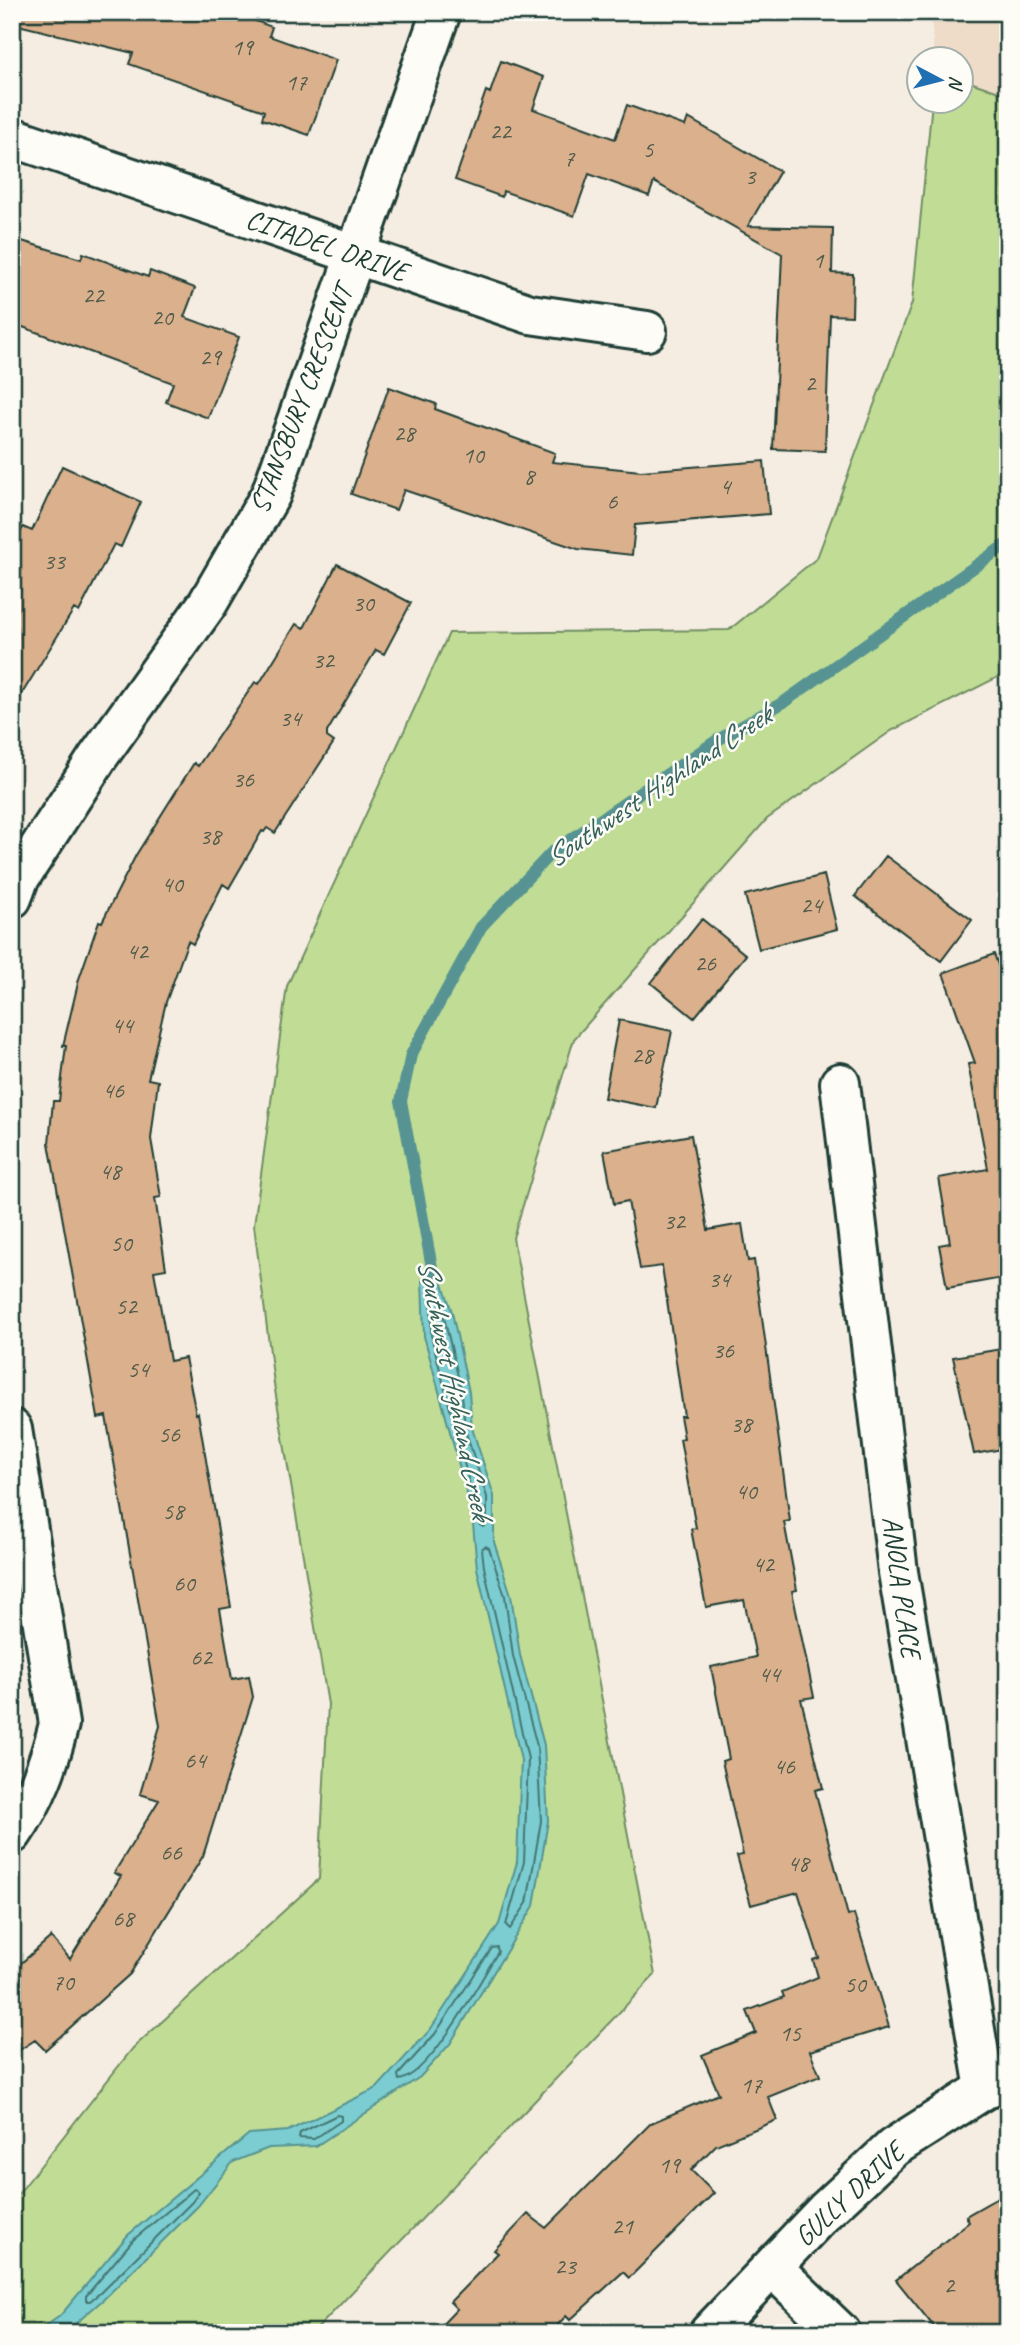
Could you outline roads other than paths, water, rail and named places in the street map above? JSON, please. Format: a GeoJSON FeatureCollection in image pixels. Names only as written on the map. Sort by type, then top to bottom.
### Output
{"type":"FeatureCollection","features":[{"type":"Feature","properties":{"kind":"street","name":"STANSBURY CRESCENT"},"geometry":{"type":"LineString","coordinates":[[12,898],[19,879],[98,757],[208,603],[271,494],[441,12]]}},
{"type":"Feature","properties":{"kind":"street","name":"CITADEL DRIVE"},"geometry":{"type":"LineString","coordinates":[[12,137],[530,314],[647,331]]}},
{"type":"Feature","properties":{"kind":"street","name":"ANOLA PLACE"},"geometry":{"type":"LineString","coordinates":[[840,1083],[898,1572],[997,2085]]}},
{"type":"Feature","properties":{"kind":"street"},"geometry":{"type":"LineString","coordinates":[[12,1429],[59,1724],[48,1766],[28,1811],[12,1834]]}},
{"type":"Feature","properties":{"kind":"street","name":"GULLY DRIVE"},"geometry":{"type":"LineString","coordinates":[[709,2333],[825,2211],[894,2147],[997,2085]]}},
{"type":"Feature","properties":{"kind":"street"},"geometry":{"type":"LineString","coordinates":[[773,2268],[841,2333]]}},
{"type":"Feature","properties":{"kind":"water","name":"Southwest Highland Creek"},"geometry":{"type":"Polygon","coordinates":[[[433,1273],[443,1284],[452,1312],[469,1392],[472,1428],[494,1496],[494,1542],[511,1595],[520,1655],[544,1745],[548,1821],[534,1906],[450,2044],[420,2077],[316,2146],[269,2148],[233,2162],[198,2206],[105,2298],[67,2331],[35,2333],[60,2316],[128,2235],[249,2134],[288,2131],[377,2088],[430,2030],[499,1924],[517,1862],[521,1760],[477,1568],[472,1513],[424,1336],[422,1280],[433,1273]]]}},
{"type":"Feature","properties":{"kind":"waterway","name":"Southwest Highland Creek"},"geometry":{"type":"LineString","coordinates":[[433,1273],[401,1101],[411,1055],[481,927],[551,853],[716,741],[784,702],[1008,543]]}}]}
